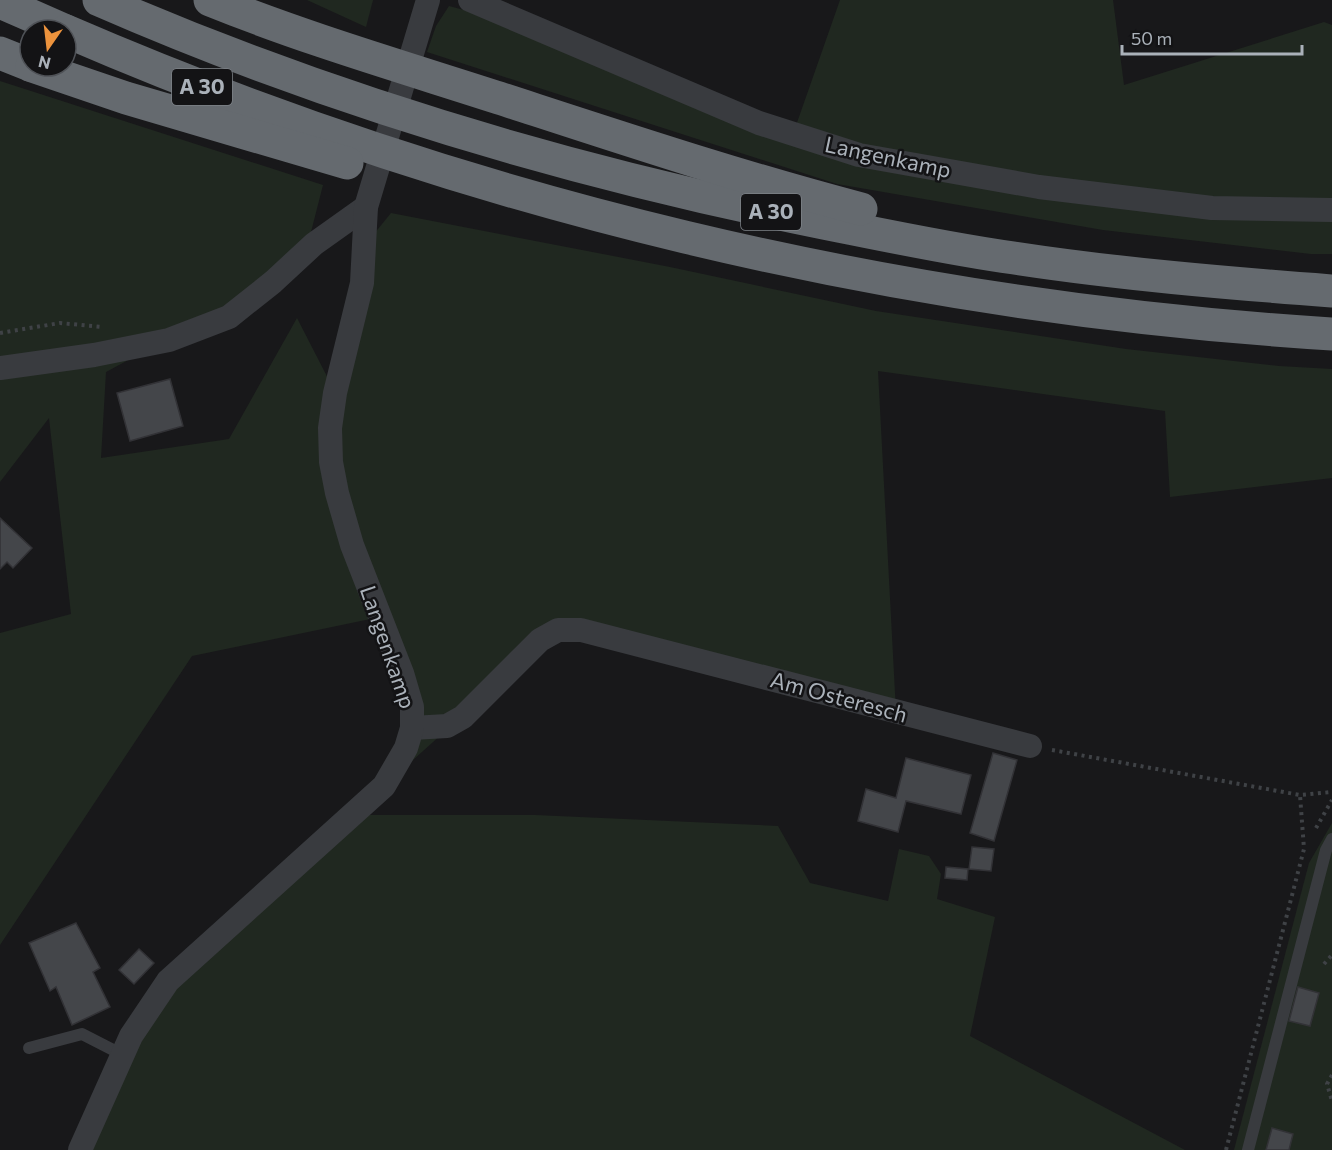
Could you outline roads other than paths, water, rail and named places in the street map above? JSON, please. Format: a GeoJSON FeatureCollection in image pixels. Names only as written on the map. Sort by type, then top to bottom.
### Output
{"type":"FeatureCollection","features":[{"type":"Feature","properties":{"kind":"highway","name":"A 30"},"geometry":{"type":"LineString","coordinates":[[99,0],[157,25],[350,98],[573,166],[730,204],[1012,258],[1131,274],[1332,291]]}},
{"type":"Feature","properties":{"kind":"highway"},"geometry":{"type":"LineString","coordinates":[[210,0],[362,54],[791,191],[886,216],[1089,250],[1131,274]]}},
{"type":"Feature","properties":{"kind":"highway","name":"A 30"},"geometry":{"type":"LineString","coordinates":[[0,2],[37,18]]}},
{"type":"Feature","properties":{"kind":"highway","name":"A 30"},"geometry":{"type":"LineString","coordinates":[[78,36],[336,149],[404,169],[752,252],[884,279],[1098,313],[1240,329],[1332,334]]}},
{"type":"Feature","properties":{"kind":"highway"},"geometry":{"type":"LineString","coordinates":[[0,53],[18,61]]}},
{"type":"Feature","properties":{"kind":"highway"},"geometry":{"type":"LineString","coordinates":[[67,78],[126,98],[336,149]]}},
{"type":"Feature","properties":{"kind":"street","name":"Langenkamp"},"geometry":{"type":"LineString","coordinates":[[80,1150],[131,1036],[168,981],[384,786],[406,748],[412,728],[412,707],[352,545],[331,462],[330,428],[335,393],[362,283],[366,207],[428,0]]}},
{"type":"Feature","properties":{"kind":"street","name":"Langenkamp"},"geometry":{"type":"LineString","coordinates":[[470,0],[759,123],[859,155],[1038,187],[1212,208],[1332,210]]}},
{"type":"Feature","properties":{"kind":"street"},"geometry":{"type":"LineString","coordinates":[[0,368],[94,355],[169,340],[229,317],[265,289],[314,244],[366,207]]}},
{"type":"Feature","properties":{"kind":"street","name":"Am Osteresch"},"geometry":{"type":"LineString","coordinates":[[412,728],[447,726],[463,717],[540,640],[558,630],[581,630],[1030,746]]}},
{"type":"Feature","properties":{"kind":"lane"},"geometry":{"type":"LineString","coordinates":[[1248,1150],[1326,850],[1332,839]]}},
{"type":"Feature","properties":{"kind":"lane"},"geometry":{"type":"LineString","coordinates":[[1320,873],[1332,862]]}},
{"type":"Feature","properties":{"kind":"lane"},"geometry":{"type":"LineString","coordinates":[[29,1048],[82,1034],[123,1055]]}}]}
